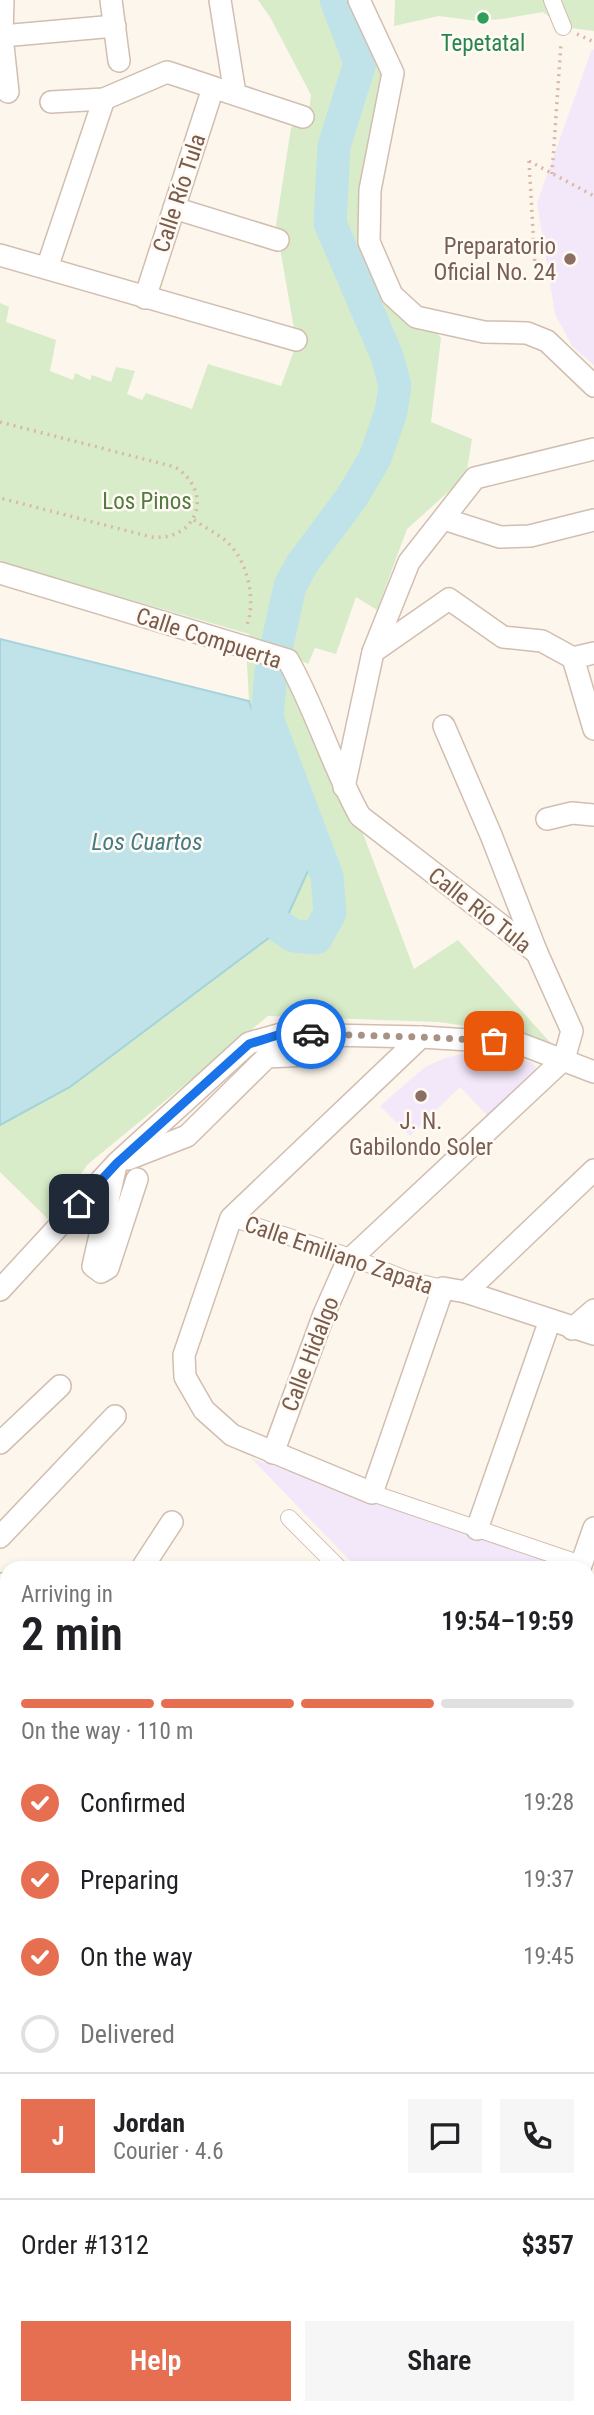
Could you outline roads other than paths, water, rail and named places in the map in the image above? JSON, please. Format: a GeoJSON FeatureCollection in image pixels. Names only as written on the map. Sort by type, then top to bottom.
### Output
{"type":"FeatureCollection","features":[{"type":"Feature","properties":{"kind":"street"},"geometry":{"type":"LineString","coordinates":[[3,0],[2,36],[8,92]]}},
{"type":"Feature","properties":{"kind":"street"},"geometry":{"type":"LineString","coordinates":[[111,0],[119,61]]}},
{"type":"Feature","properties":{"kind":"street"},"geometry":{"type":"LineString","coordinates":[[220,0],[234,94]]}},
{"type":"Feature","properties":{"kind":"street"},"geometry":{"type":"LineString","coordinates":[[359,0],[393,73],[370,190],[369,242],[392,296],[416,317],[484,332],[527,333],[547,341],[594,386]]}},
{"type":"Feature","properties":{"kind":"street"},"geometry":{"type":"LineString","coordinates":[[552,0],[563,27]]}},
{"type":"Feature","properties":{"kind":"street"},"geometry":{"type":"LineString","coordinates":[[2,36],[115,26]]}},
{"type":"Feature","properties":{"kind":"street"},"geometry":{"type":"LineString","coordinates":[[51,102],[104,99],[167,72],[303,117]]}},
{"type":"Feature","properties":{"kind":"street","name":"Calle Río Tula"},"geometry":{"type":"LineString","coordinates":[[145,298],[213,88]]}},
{"type":"Feature","properties":{"kind":"street"},"geometry":{"type":"LineString","coordinates":[[47,268],[104,99]]}},
{"type":"Feature","properties":{"kind":"street"},"geometry":{"type":"LineString","coordinates":[[174,208],[278,240]]}},
{"type":"Feature","properties":{"kind":"street"},"geometry":{"type":"LineString","coordinates":[[0,255],[296,340]]}},
{"type":"Feature","properties":{"kind":"street"},"geometry":{"type":"LineString","coordinates":[[344,787],[373,652],[409,562],[475,478],[594,449]]}},
{"type":"Feature","properties":{"kind":"street"},"geometry":{"type":"LineString","coordinates":[[444,519],[500,537],[530,536],[594,520]]}},
{"type":"Feature","properties":{"kind":"street","name":"Calle Compuerta"},"geometry":{"type":"LineString","coordinates":[[0,573],[288,660],[301,683],[344,787]]}},
{"type":"Feature","properties":{"kind":"street"},"geometry":{"type":"LineString","coordinates":[[373,652],[449,599],[503,638],[542,641],[573,658],[594,653]]}},
{"type":"Feature","properties":{"kind":"street"},"geometry":{"type":"LineString","coordinates":[[573,658],[594,730]]}},
{"type":"Feature","properties":{"kind":"street"},"geometry":{"type":"LineString","coordinates":[[444,726],[491,835],[537,953]]}},
{"type":"Feature","properties":{"kind":"street","name":"Calle Río Tula"},"geometry":{"type":"LineString","coordinates":[[344,787],[360,816],[537,953],[572,1031],[564,1059]]}},
{"type":"Feature","properties":{"kind":"street"},"geometry":{"type":"LineString","coordinates":[[547,819],[572,813],[594,815]]}},
{"type":"Feature","properties":{"kind":"street"},"geometry":{"type":"LineString","coordinates":[[0,1290],[117,1163],[249,1044],[281,1034],[518,1042],[594,1072]]}},
{"type":"Feature","properties":{"kind":"street"},"geometry":{"type":"LineString","coordinates":[[421,1037],[230,1218],[184,1355],[185,1377],[204,1410],[232,1436],[372,1493],[567,1561]]}},
{"type":"Feature","properties":{"kind":"street"},"geometry":{"type":"LineString","coordinates":[[117,1163],[187,1136],[267,1057],[308,1055]]}},
{"type":"Feature","properties":{"kind":"street"},"geometry":{"type":"LineString","coordinates":[[351,1257],[564,1059]]}},
{"type":"Feature","properties":{"kind":"street"},"geometry":{"type":"LineString","coordinates":[[117,1163],[93,1266],[101,1272],[108,1268],[137,1179]]}},
{"type":"Feature","properties":{"kind":"street"},"geometry":{"type":"LineString","coordinates":[[466,1292],[594,1170]]}},
{"type":"Feature","properties":{"kind":"street","name":"Calle Emiliano Zapata"},"geometry":{"type":"LineString","coordinates":[[230,1218],[351,1257],[408,1280],[443,1288],[372,1493]]}},
{"type":"Feature","properties":{"kind":"street","name":"Calle Hidalgo"},"geometry":{"type":"LineString","coordinates":[[273,1453],[324,1314],[351,1257]]}},
{"type":"Feature","properties":{"kind":"street"},"geometry":{"type":"LineString","coordinates":[[443,1288],[466,1292],[594,1334]]}},
{"type":"Feature","properties":{"kind":"street"},"geometry":{"type":"LineString","coordinates":[[572,1328],[594,1310]]}},
{"type":"Feature","properties":{"kind":"street"},"geometry":{"type":"LineString","coordinates":[[477,1529],[550,1320]]}},
{"type":"Feature","properties":{"kind":"street"},"geometry":{"type":"LineString","coordinates":[[0,1443],[60,1386]]}},
{"type":"Feature","properties":{"kind":"street"},"geometry":{"type":"LineString","coordinates":[[0,1537],[115,1416]]}},
{"type":"Feature","properties":{"kind":"street"},"geometry":{"type":"LineString","coordinates":[[289,1518],[332,1561]]}},
{"type":"Feature","properties":{"kind":"street"},"geometry":{"type":"LineString","coordinates":[[147,1561],[172,1522]]}},
{"type":"Feature","properties":{"kind":"street"},"geometry":{"type":"LineString","coordinates":[[583,1561],[594,1528]]}},
{"type":"Feature","properties":{"kind":"water","name":"Los Cuartos"},"geometry":{"type":"Polygon","coordinates":[[[0,639],[249,701],[313,860],[282,928],[70,1087],[0,1125],[0,639]]]}},
{"type":"Feature","properties":{"kind":"waterway"},"geometry":{"type":"LineString","coordinates":[[282,928],[294,936],[316,938],[330,913],[327,876],[267,718],[271,672],[290,586],[302,564],[352,497],[375,458],[391,412],[395,386],[387,356],[330,223],[334,146],[360,63],[336,0]]}},
{"type":"Feature","properties":{"kind":"place","name":"Tepetatal"},"geometry":{"type":"Point","coordinates":[483,18]}},
{"type":"Feature","properties":{"kind":"place","name":"Preparatorio Oficial No. 24"},"geometry":{"type":"Point","coordinates":[570,259]}},
{"type":"Feature","properties":{"kind":"place","name":"J. N. Gabilondo Soler"},"geometry":{"type":"Point","coordinates":[421,1096]}},
{"type":"Feature","properties":{"kind":"park label","name":"Los Pinos"},"geometry":{"type":"Point","coordinates":[147,501]}}]}
